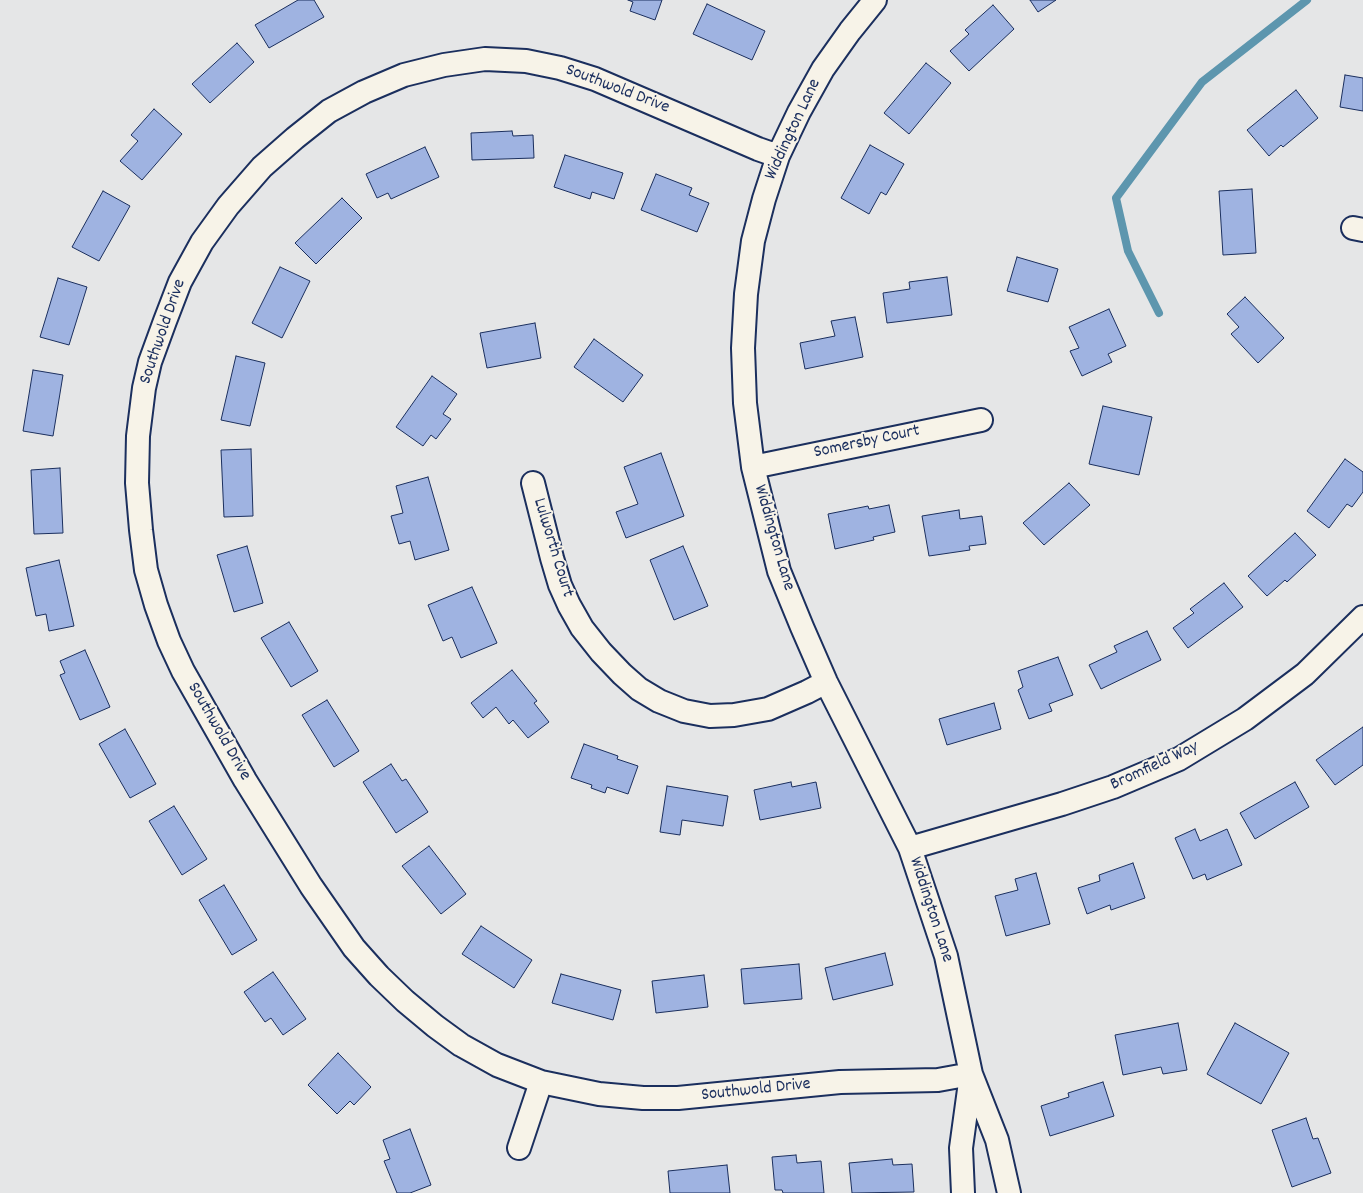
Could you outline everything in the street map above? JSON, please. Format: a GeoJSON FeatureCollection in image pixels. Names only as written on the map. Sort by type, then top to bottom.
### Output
{"type":"FeatureCollection","features":[{"type":"Feature","properties":{"kind":"street","name":"Widdington Lane"},"geometry":{"type":"LineString","coordinates":[[875,0],[823,69],[799,112],[778,156],[764,199],[753,241],[746,294],[743,348],[745,403],[753,467],[779,571],[826,682],[910,848],[946,956],[971,1074],[997,1140],[1009,1193]]}},
{"type":"Feature","properties":{"kind":"street","name":"Southwold Drive"},"geometry":{"type":"LineString","coordinates":[[778,156],[595,79],[560,68],[526,61],[485,59],[444,65],[404,75],[364,92],[328,111],[262,167],[228,206],[202,242],[180,282],[150,362],[144,388],[138,436],[137,482],[146,570],[169,641],[183,672],[311,886],[354,948],[405,1001],[435,1026],[461,1044],[497,1065],[541,1082],[600,1094],[643,1098],[678,1098],[840,1082],[938,1080],[971,1074]]}},
{"type":"Feature","properties":{"kind":"street","name":"Somersby Court"},"geometry":{"type":"LineString","coordinates":[[753,467],[981,420]]}},
{"type":"Feature","properties":{"kind":"street","name":"Lulworth Court"},"geometry":{"type":"LineString","coordinates":[[533,482],[552,558],[560,585],[569,605],[582,628],[601,652],[639,689],[659,701],[684,711],[710,716],[734,716],[768,709],[826,682]]}},
{"type":"Feature","properties":{"kind":"street","name":"Bromfield Way"},"geometry":{"type":"LineString","coordinates":[[910,848],[1062,804],[1120,784],[1179,759],[1245,719],[1305,674],[1363,617]]}},
{"type":"Feature","properties":{"kind":"street","name":"Widdington Lane"},"geometry":{"type":"LineString","coordinates":[[963,1193],[961,1148],[971,1074]]}},
{"type":"Feature","properties":{"kind":"street"},"geometry":{"type":"LineString","coordinates":[[519,1148],[541,1082]]}},
{"type":"Feature","properties":{"kind":"building"},"geometry":{"type":"Polygon","coordinates":[[[298,0],[314,0],[324,17],[269,48],[255,25],[298,0]]]}},
{"type":"Feature","properties":{"kind":"building"},"geometry":{"type":"Polygon","coordinates":[[[628,0],[662,0],[655,20],[630,11],[633,2],[628,0]]]}},
{"type":"Feature","properties":{"kind":"building"},"geometry":{"type":"Polygon","coordinates":[[[1030,0],[1056,0],[1038,12],[1030,0]]]}},
{"type":"Feature","properties":{"kind":"building"},"geometry":{"type":"Polygon","coordinates":[[[707,4],[765,31],[752,60],[693,34],[707,4]]]}},
{"type":"Feature","properties":{"kind":"building"},"geometry":{"type":"Polygon","coordinates":[[[993,5],[1014,29],[969,71],[950,51],[969,34],[965,30],[993,5]]]}},
{"type":"Feature","properties":{"kind":"building"},"geometry":{"type":"Polygon","coordinates":[[[237,43],[254,62],[210,103],[192,84],[237,43]]]}},
{"type":"Feature","properties":{"kind":"building"},"geometry":{"type":"Polygon","coordinates":[[[926,63],[951,83],[909,134],[884,113],[926,63]]]}},
{"type":"Feature","properties":{"kind":"building"},"geometry":{"type":"Polygon","coordinates":[[[1345,75],[1363,78],[1363,111],[1340,107],[1345,75]]]}},
{"type":"Feature","properties":{"kind":"building"},"geometry":{"type":"Polygon","coordinates":[[[1296,90],[1318,118],[1269,156],[1247,130],[1296,90]]]}},
{"type":"Feature","properties":{"kind":"building"},"geometry":{"type":"Polygon","coordinates":[[[154,109],[182,134],[142,180],[120,161],[138,141],[131,135],[154,109]]]}},
{"type":"Feature","properties":{"kind":"building"},"geometry":{"type":"Polygon","coordinates":[[[512,131],[513,136],[533,135],[534,158],[472,160],[471,133],[512,131]]]}},
{"type":"Feature","properties":{"kind":"building"},"geometry":{"type":"Polygon","coordinates":[[[870,145],[904,164],[886,195],[881,192],[869,214],[841,198],[870,145]]]}},
{"type":"Feature","properties":{"kind":"building"},"geometry":{"type":"Polygon","coordinates":[[[425,147],[439,177],[391,199],[388,193],[377,198],[366,174],[425,147]]]}},
{"type":"Feature","properties":{"kind":"building"},"geometry":{"type":"Polygon","coordinates":[[[565,155],[623,173],[614,199],[592,192],[590,199],[554,187],[565,155]]]}},
{"type":"Feature","properties":{"kind":"building"},"geometry":{"type":"Polygon","coordinates":[[[656,174],[692,188],[689,195],[709,203],[697,232],[641,210],[656,174]]]}},
{"type":"Feature","properties":{"kind":"building"},"geometry":{"type":"Polygon","coordinates":[[[1252,189],[1256,253],[1223,255],[1219,191],[1252,189]]]}},
{"type":"Feature","properties":{"kind":"building"},"geometry":{"type":"Polygon","coordinates":[[[103,191],[130,206],[99,261],[72,247],[103,191]]]}},
{"type":"Feature","properties":{"kind":"building"},"geometry":{"type":"Polygon","coordinates":[[[342,198],[362,218],[316,264],[295,243],[342,198]]]}},
{"type":"Feature","properties":{"kind":"building"},"geometry":{"type":"Polygon","coordinates":[[[1017,257],[1058,269],[1048,302],[1007,291],[1017,257]]]}},
{"type":"Feature","properties":{"kind":"building"},"geometry":{"type":"Polygon","coordinates":[[[280,267],[310,281],[282,338],[252,323],[280,267]]]}},
{"type":"Feature","properties":{"kind":"building"},"geometry":{"type":"Polygon","coordinates":[[[947,277],[952,315],[887,323],[883,293],[910,289],[909,282],[947,277]]]}},
{"type":"Feature","properties":{"kind":"building"},"geometry":{"type":"Polygon","coordinates":[[[58,278],[87,287],[69,345],[40,337],[58,278]]]}},
{"type":"Feature","properties":{"kind":"building"},"geometry":{"type":"Polygon","coordinates":[[[1245,297],[1284,338],[1258,363],[1231,334],[1239,327],[1227,314],[1245,297]]]}},
{"type":"Feature","properties":{"kind":"building"},"geometry":{"type":"Polygon","coordinates":[[[1109,309],[1126,346],[1108,354],[1112,362],[1082,376],[1070,351],[1079,348],[1069,327],[1109,309]]]}},
{"type":"Feature","properties":{"kind":"building"},"geometry":{"type":"Polygon","coordinates":[[[855,317],[863,357],[805,369],[800,343],[835,336],[831,321],[855,317]]]}},
{"type":"Feature","properties":{"kind":"building"},"geometry":{"type":"Polygon","coordinates":[[[535,323],[541,358],[487,368],[480,333],[535,323]]]}},
{"type":"Feature","properties":{"kind":"building"},"geometry":{"type":"Polygon","coordinates":[[[594,339],[643,375],[623,402],[574,367],[594,339]]]}},
{"type":"Feature","properties":{"kind":"building"},"geometry":{"type":"Polygon","coordinates":[[[236,356],[265,363],[250,426],[221,420],[236,356]]]}},
{"type":"Feature","properties":{"kind":"building"},"geometry":{"type":"Polygon","coordinates":[[[33,370],[63,375],[53,436],[23,431],[33,370]]]}},
{"type":"Feature","properties":{"kind":"building"},"geometry":{"type":"Polygon","coordinates":[[[432,376],[457,394],[443,414],[451,419],[436,439],[431,435],[423,446],[396,427],[432,376]]]}},
{"type":"Feature","properties":{"kind":"building"},"geometry":{"type":"Polygon","coordinates":[[[1103,406],[1152,417],[1139,475],[1089,464],[1103,406]]]}},
{"type":"Feature","properties":{"kind":"building"},"geometry":{"type":"Polygon","coordinates":[[[251,449],[253,516],[224,517],[221,450],[251,449]]]}},
{"type":"Feature","properties":{"kind":"building"},"geometry":{"type":"Polygon","coordinates":[[[661,453],[684,516],[626,538],[616,512],[638,504],[624,467],[661,453]]]}},
{"type":"Feature","properties":{"kind":"building"},"geometry":{"type":"Polygon","coordinates":[[[1345,459],[1363,472],[1363,492],[1352,507],[1347,504],[1329,528],[1307,511],[1345,459]]]}},
{"type":"Feature","properties":{"kind":"building"},"geometry":{"type":"Polygon","coordinates":[[[60,468],[63,533],[34,534],[31,470],[60,468]]]}},
{"type":"Feature","properties":{"kind":"building"},"geometry":{"type":"Polygon","coordinates":[[[428,477],[449,550],[415,560],[410,541],[399,544],[391,516],[403,513],[396,486],[428,477]]]}},
{"type":"Feature","properties":{"kind":"building"},"geometry":{"type":"Polygon","coordinates":[[[1069,483],[1090,505],[1044,545],[1023,523],[1069,483]]]}},
{"type":"Feature","properties":{"kind":"building"},"geometry":{"type":"Polygon","coordinates":[[[889,505],[895,532],[873,537],[874,540],[835,549],[828,514],[868,506],[869,509],[889,505]]]}},
{"type":"Feature","properties":{"kind":"building"},"geometry":{"type":"Polygon","coordinates":[[[959,510],[960,519],[982,516],[986,544],[969,546],[970,550],[929,556],[922,516],[959,510]]]}},
{"type":"Feature","properties":{"kind":"building"},"geometry":{"type":"Polygon","coordinates":[[[1295,533],[1316,555],[1287,582],[1285,580],[1267,596],[1248,576],[1295,533]]]}},
{"type":"Feature","properties":{"kind":"building"},"geometry":{"type":"Polygon","coordinates":[[[247,546],[263,603],[234,612],[217,555],[247,546]]]}},
{"type":"Feature","properties":{"kind":"building"},"geometry":{"type":"Polygon","coordinates":[[[683,546],[708,606],[674,620],[650,560],[683,546]]]}},
{"type":"Feature","properties":{"kind":"building"},"geometry":{"type":"Polygon","coordinates":[[[59,560],[74,626],[49,631],[46,614],[36,616],[26,568],[59,560]]]}},
{"type":"Feature","properties":{"kind":"building"},"geometry":{"type":"Polygon","coordinates":[[[1224,583],[1243,607],[1188,648],[1173,628],[1194,613],[1190,609],[1224,583]]]}},
{"type":"Feature","properties":{"kind":"building"},"geometry":{"type":"Polygon","coordinates":[[[472,587],[497,643],[461,658],[452,637],[443,641],[428,605],[472,587]]]}},
{"type":"Feature","properties":{"kind":"building"},"geometry":{"type":"Polygon","coordinates":[[[289,622],[318,671],[291,687],[261,638],[289,622]]]}},
{"type":"Feature","properties":{"kind":"building"},"geometry":{"type":"Polygon","coordinates":[[[1147,631],[1161,660],[1101,689],[1089,665],[1117,652],[1114,646],[1147,631]]]}},
{"type":"Feature","properties":{"kind":"building"},"geometry":{"type":"Polygon","coordinates":[[[85,650],[110,707],[80,720],[60,675],[65,673],[60,661],[85,650]]]}},
{"type":"Feature","properties":{"kind":"building"},"geometry":{"type":"Polygon","coordinates":[[[1058,657],[1073,695],[1049,704],[1052,711],[1029,719],[1018,690],[1023,687],[1018,671],[1058,657]]]}},
{"type":"Feature","properties":{"kind":"building"},"geometry":{"type":"Polygon","coordinates":[[[512,670],[537,701],[534,703],[549,722],[528,738],[513,720],[509,724],[496,707],[483,718],[471,703],[512,670]]]}},
{"type":"Feature","properties":{"kind":"building"},"geometry":{"type":"Polygon","coordinates":[[[327,700],[359,751],[334,767],[302,715],[327,700]]]}},
{"type":"Feature","properties":{"kind":"building"},"geometry":{"type":"Polygon","coordinates":[[[994,703],[1001,729],[947,745],[939,719],[994,703]]]}},
{"type":"Feature","properties":{"kind":"building"},"geometry":{"type":"Polygon","coordinates":[[[1363,727],[1363,765],[1335,785],[1316,760],[1363,727]]]}},
{"type":"Feature","properties":{"kind":"building"},"geometry":{"type":"Polygon","coordinates":[[[125,729],[156,784],[130,798],[99,744],[125,729]]]}},
{"type":"Feature","properties":{"kind":"building"},"geometry":{"type":"Polygon","coordinates":[[[584,744],[618,756],[617,759],[638,766],[628,794],[607,787],[605,793],[591,788],[592,785],[571,778],[584,744]]]}},
{"type":"Feature","properties":{"kind":"building"},"geometry":{"type":"Polygon","coordinates":[[[391,764],[402,781],[406,779],[428,812],[396,833],[363,782],[391,764]]]}},
{"type":"Feature","properties":{"kind":"building"},"geometry":{"type":"Polygon","coordinates":[[[791,782],[792,787],[816,782],[821,808],[760,820],[754,790],[791,782]]]}},
{"type":"Feature","properties":{"kind":"building"},"geometry":{"type":"Polygon","coordinates":[[[1295,782],[1309,807],[1255,839],[1240,813],[1295,782]]]}},
{"type":"Feature","properties":{"kind":"building"},"geometry":{"type":"Polygon","coordinates":[[[667,786],[728,796],[723,826],[682,820],[680,835],[660,832],[667,786]]]}},
{"type":"Feature","properties":{"kind":"building"},"geometry":{"type":"Polygon","coordinates":[[[174,806],[207,859],[182,875],[149,821],[174,806]]]}},
{"type":"Feature","properties":{"kind":"building"},"geometry":{"type":"Polygon","coordinates":[[[1195,829],[1200,841],[1227,829],[1242,865],[1207,880],[1205,874],[1193,879],[1175,838],[1195,829]]]}},
{"type":"Feature","properties":{"kind":"building"},"geometry":{"type":"Polygon","coordinates":[[[429,846],[466,894],[441,914],[402,866],[429,846]]]}},
{"type":"Feature","properties":{"kind":"building"},"geometry":{"type":"Polygon","coordinates":[[[1133,863],[1145,898],[1111,910],[1110,905],[1087,914],[1078,888],[1100,881],[1099,875],[1133,863]]]}},
{"type":"Feature","properties":{"kind":"building"},"geometry":{"type":"Polygon","coordinates":[[[1036,873],[1050,924],[1006,936],[995,896],[1018,890],[1015,879],[1036,873]]]}},
{"type":"Feature","properties":{"kind":"building"},"geometry":{"type":"Polygon","coordinates":[[[224,885],[257,940],[232,955],[199,900],[224,885]]]}},
{"type":"Feature","properties":{"kind":"building"},"geometry":{"type":"Polygon","coordinates":[[[481,926],[532,960],[514,988],[462,954],[481,926]]]}},
{"type":"Feature","properties":{"kind":"building"},"geometry":{"type":"Polygon","coordinates":[[[885,953],[893,985],[833,1000],[825,968],[885,953]]]}},
{"type":"Feature","properties":{"kind":"building"},"geometry":{"type":"Polygon","coordinates":[[[799,964],[802,999],[744,1004],[741,969],[799,964]]]}},
{"type":"Feature","properties":{"kind":"building"},"geometry":{"type":"Polygon","coordinates":[[[273,972],[306,1019],[283,1035],[271,1018],[265,1022],[244,992],[273,972]]]}},
{"type":"Feature","properties":{"kind":"building"},"geometry":{"type":"Polygon","coordinates":[[[561,974],[621,990],[613,1020],[552,1003],[561,974]]]}},
{"type":"Feature","properties":{"kind":"building"},"geometry":{"type":"Polygon","coordinates":[[[704,975],[708,1007],[656,1013],[652,981],[704,975]]]}},
{"type":"Feature","properties":{"kind":"building"},"geometry":{"type":"Polygon","coordinates":[[[1178,1023],[1187,1070],[1163,1074],[1161,1067],[1123,1075],[1115,1035],[1178,1023]]]}},
{"type":"Feature","properties":{"kind":"building"},"geometry":{"type":"Polygon","coordinates":[[[1235,1023],[1289,1053],[1261,1104],[1207,1074],[1235,1023]]]}},
{"type":"Feature","properties":{"kind":"building"},"geometry":{"type":"Polygon","coordinates":[[[338,1053],[371,1087],[354,1105],[350,1101],[337,1114],[308,1085],[338,1053]]]}},
{"type":"Feature","properties":{"kind":"building"},"geometry":{"type":"Polygon","coordinates":[[[1103,1082],[1114,1116],[1050,1136],[1041,1106],[1069,1097],[1068,1093],[1103,1082]]]}},
{"type":"Feature","properties":{"kind":"building"},"geometry":{"type":"Polygon","coordinates":[[[1306,1118],[1313,1139],[1318,1138],[1331,1173],[1292,1187],[1272,1130],[1306,1118]]]}},
{"type":"Feature","properties":{"kind":"building"},"geometry":{"type":"Polygon","coordinates":[[[410,1129],[431,1185],[410,1193],[397,1193],[384,1161],[390,1159],[383,1140],[410,1129]]]}},
{"type":"Feature","properties":{"kind":"building"},"geometry":{"type":"Polygon","coordinates":[[[796,1155],[797,1163],[821,1161],[824,1193],[783,1193],[782,1190],[775,1190],[772,1157],[796,1155]]]}},
{"type":"Feature","properties":{"kind":"building"},"geometry":{"type":"Polygon","coordinates":[[[892,1159],[893,1165],[912,1164],[914,1192],[852,1193],[849,1163],[892,1159]]]}},
{"type":"Feature","properties":{"kind":"building"},"geometry":{"type":"Polygon","coordinates":[[[727,1165],[730,1193],[670,1193],[668,1171],[727,1165]]]}},
{"type":"Feature","properties":{"kind":"waterway"},"geometry":{"type":"LineString","coordinates":[[1159,313],[1128,251],[1116,198],[1202,82],[1307,0]]}}]}
